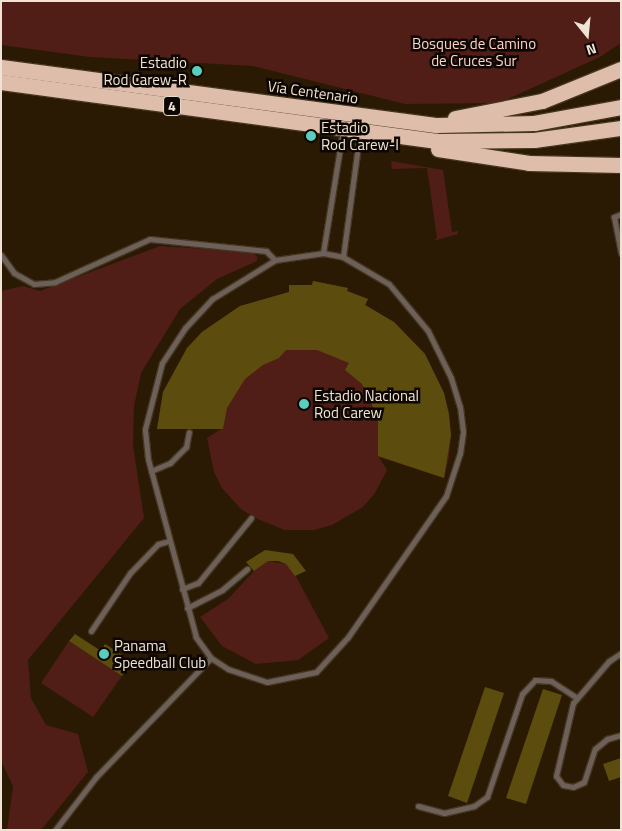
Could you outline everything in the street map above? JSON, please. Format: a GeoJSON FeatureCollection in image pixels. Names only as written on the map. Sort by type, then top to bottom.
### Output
{"type":"FeatureCollection","features":[{"type":"Feature","properties":{"kind":"highway","name":"Vía Centenario"},"geometry":{"type":"LineString","coordinates":[[1,67],[154,86],[393,121],[484,126],[524,124],[621,107]]}},
{"type":"Feature","properties":{"kind":"highway"},"geometry":{"type":"LineString","coordinates":[[393,121],[487,114],[542,101],[621,69]]}},
{"type":"Feature","properties":{"kind":"highway","name":"4"},"geometry":{"type":"LineString","coordinates":[[1,82],[360,133],[437,142],[534,140],[621,128]]}},
{"type":"Feature","properties":{"kind":"highway"},"geometry":{"type":"LineString","coordinates":[[388,136],[428,147],[529,163],[621,166]]}},
{"type":"Feature","properties":{"kind":"lane"},"geometry":{"type":"LineString","coordinates":[[323,253],[346,114]]}},
{"type":"Feature","properties":{"kind":"lane"},"geometry":{"type":"LineString","coordinates":[[343,257],[362,116]]}},
{"type":"Feature","properties":{"kind":"lane"},"geometry":{"type":"LineString","coordinates":[[621,214],[614,217],[621,253]]}},
{"type":"Feature","properties":{"kind":"lane"},"geometry":{"type":"LineString","coordinates":[[1,255],[14,273],[34,284],[55,282],[150,239],[266,251],[275,260]]}},
{"type":"Feature","properties":{"kind":"lane"},"geometry":{"type":"LineString","coordinates":[[323,253],[343,257],[389,284],[418,316],[437,345],[452,378],[460,407],[463,432],[460,453],[446,496],[348,637],[316,672],[267,682],[228,670],[211,658],[196,637],[151,470],[145,428],[162,362],[185,328],[212,299],[275,260],[323,253]]}},
{"type":"Feature","properties":{"kind":"lane"},"geometry":{"type":"LineString","coordinates":[[151,470],[170,463],[186,447],[189,432]]}},
{"type":"Feature","properties":{"kind":"lane"},"geometry":{"type":"LineString","coordinates":[[182,589],[198,583],[251,518]]}},
{"type":"Feature","properties":{"kind":"lane"},"geometry":{"type":"LineString","coordinates":[[90,632],[130,573],[158,544],[169,541]]}},
{"type":"Feature","properties":{"kind":"lane"},"geometry":{"type":"LineString","coordinates":[[187,608],[222,590],[247,569]]}},
{"type":"Feature","properties":{"kind":"lane"},"geometry":{"type":"LineString","coordinates":[[621,652],[576,698],[556,776],[563,785],[573,787],[584,782],[594,749],[607,739],[621,735]]}},
{"type":"Feature","properties":{"kind":"lane"},"geometry":{"type":"LineString","coordinates":[[55,830],[96,777],[211,658]]}},
{"type":"Feature","properties":{"kind":"lane"},"geometry":{"type":"LineString","coordinates":[[418,806],[444,813],[474,806],[487,797],[522,694],[534,680],[551,682],[567,689],[576,698]]}},
{"type":"Feature","properties":{"kind":"green space","name":"Bosques de Camino de Cruces Sur"},"geometry":{"type":"Polygon","coordinates":[[[1,1],[621,1],[621,43],[600,57],[499,103],[405,104],[253,66],[90,57],[1,45],[1,1]]]}},
{"type":"Feature","properties":{"kind":"green space"},"geometry":{"type":"Polygon","coordinates":[[[391,161],[443,170],[452,232],[458,231],[458,234],[433,241],[437,238],[427,168],[392,169],[391,161]]]}},
{"type":"Feature","properties":{"kind":"green space"},"geometry":{"type":"Polygon","coordinates":[[[160,246],[252,252],[257,256],[257,261],[217,279],[180,309],[141,373],[134,406],[133,445],[144,518],[28,660],[31,698],[46,725],[78,734],[88,772],[41,830],[7,830],[13,786],[1,761],[1,291],[23,286],[40,291],[160,246]]]}},
{"type":"Feature","properties":{"kind":"green space","name":"Estadio Nacional Rod Carew"},"geometry":{"type":"Polygon","coordinates":[[[313,281],[348,288],[347,291],[368,299],[365,305],[394,322],[425,354],[444,393],[451,435],[449,457],[444,478],[379,457],[387,470],[375,493],[363,507],[332,525],[314,530],[285,530],[255,518],[241,509],[222,488],[214,472],[207,438],[221,429],[157,429],[163,392],[187,348],[202,332],[240,306],[289,292],[289,285],[312,285],[313,281]]]}},
{"type":"Feature","properties":{"kind":"green space"},"geometry":{"type":"Polygon","coordinates":[[[268,561],[286,564],[292,569],[329,638],[298,660],[256,664],[222,646],[200,617],[228,599],[254,571],[268,561]]]}},
{"type":"Feature","properties":{"kind":"green space"},"geometry":{"type":"Polygon","coordinates":[[[69,641],[122,676],[93,717],[41,683],[69,641]]]}},
{"type":"Feature","properties":{"kind":"building"},"geometry":{"type":"Polygon","coordinates":[[[313,281],[348,288],[347,291],[368,299],[365,305],[394,322],[425,354],[444,393],[449,414],[451,435],[444,478],[378,456],[378,417],[362,384],[345,370],[349,363],[317,350],[286,350],[279,358],[263,365],[245,379],[227,408],[223,429],[157,429],[163,392],[187,348],[202,332],[240,306],[289,292],[289,285],[312,285],[313,281]]]}},
{"type":"Feature","properties":{"kind":"building"},"geometry":{"type":"Polygon","coordinates":[[[265,550],[293,554],[306,571],[295,576],[286,564],[278,561],[268,561],[254,571],[246,562],[265,550]]]}},
{"type":"Feature","properties":{"kind":"building","name":"Panama Speedball Club"},"geometry":{"type":"Polygon","coordinates":[[[75,634],[101,651],[105,644],[124,656],[119,663],[127,668],[122,676],[69,641],[75,634]]]}},
{"type":"Feature","properties":{"kind":"building"},"geometry":{"type":"Polygon","coordinates":[[[485,687],[504,693],[467,803],[448,796],[485,687]]]}},
{"type":"Feature","properties":{"kind":"building"},"geometry":{"type":"Polygon","coordinates":[[[543,689],[562,695],[526,804],[506,798],[543,689]]]}},
{"type":"Feature","properties":{"kind":"building"},"geometry":{"type":"Polygon","coordinates":[[[621,758],[621,777],[609,781],[603,764],[621,758]]]}},
{"type":"Feature","properties":{"kind":"place","name":"Estadio Rod Carew-R"},"geometry":{"type":"Point","coordinates":[197,71]}},
{"type":"Feature","properties":{"kind":"place","name":"Estadio Rod Carew-I"},"geometry":{"type":"Point","coordinates":[311,136]}},
{"type":"Feature","properties":{"kind":"place","name":"Estadio Nacional Rod Carew"},"geometry":{"type":"Point","coordinates":[304,404]}},
{"type":"Feature","properties":{"kind":"place","name":"Panama Speedball Club"},"geometry":{"type":"Point","coordinates":[104,654]}}]}
